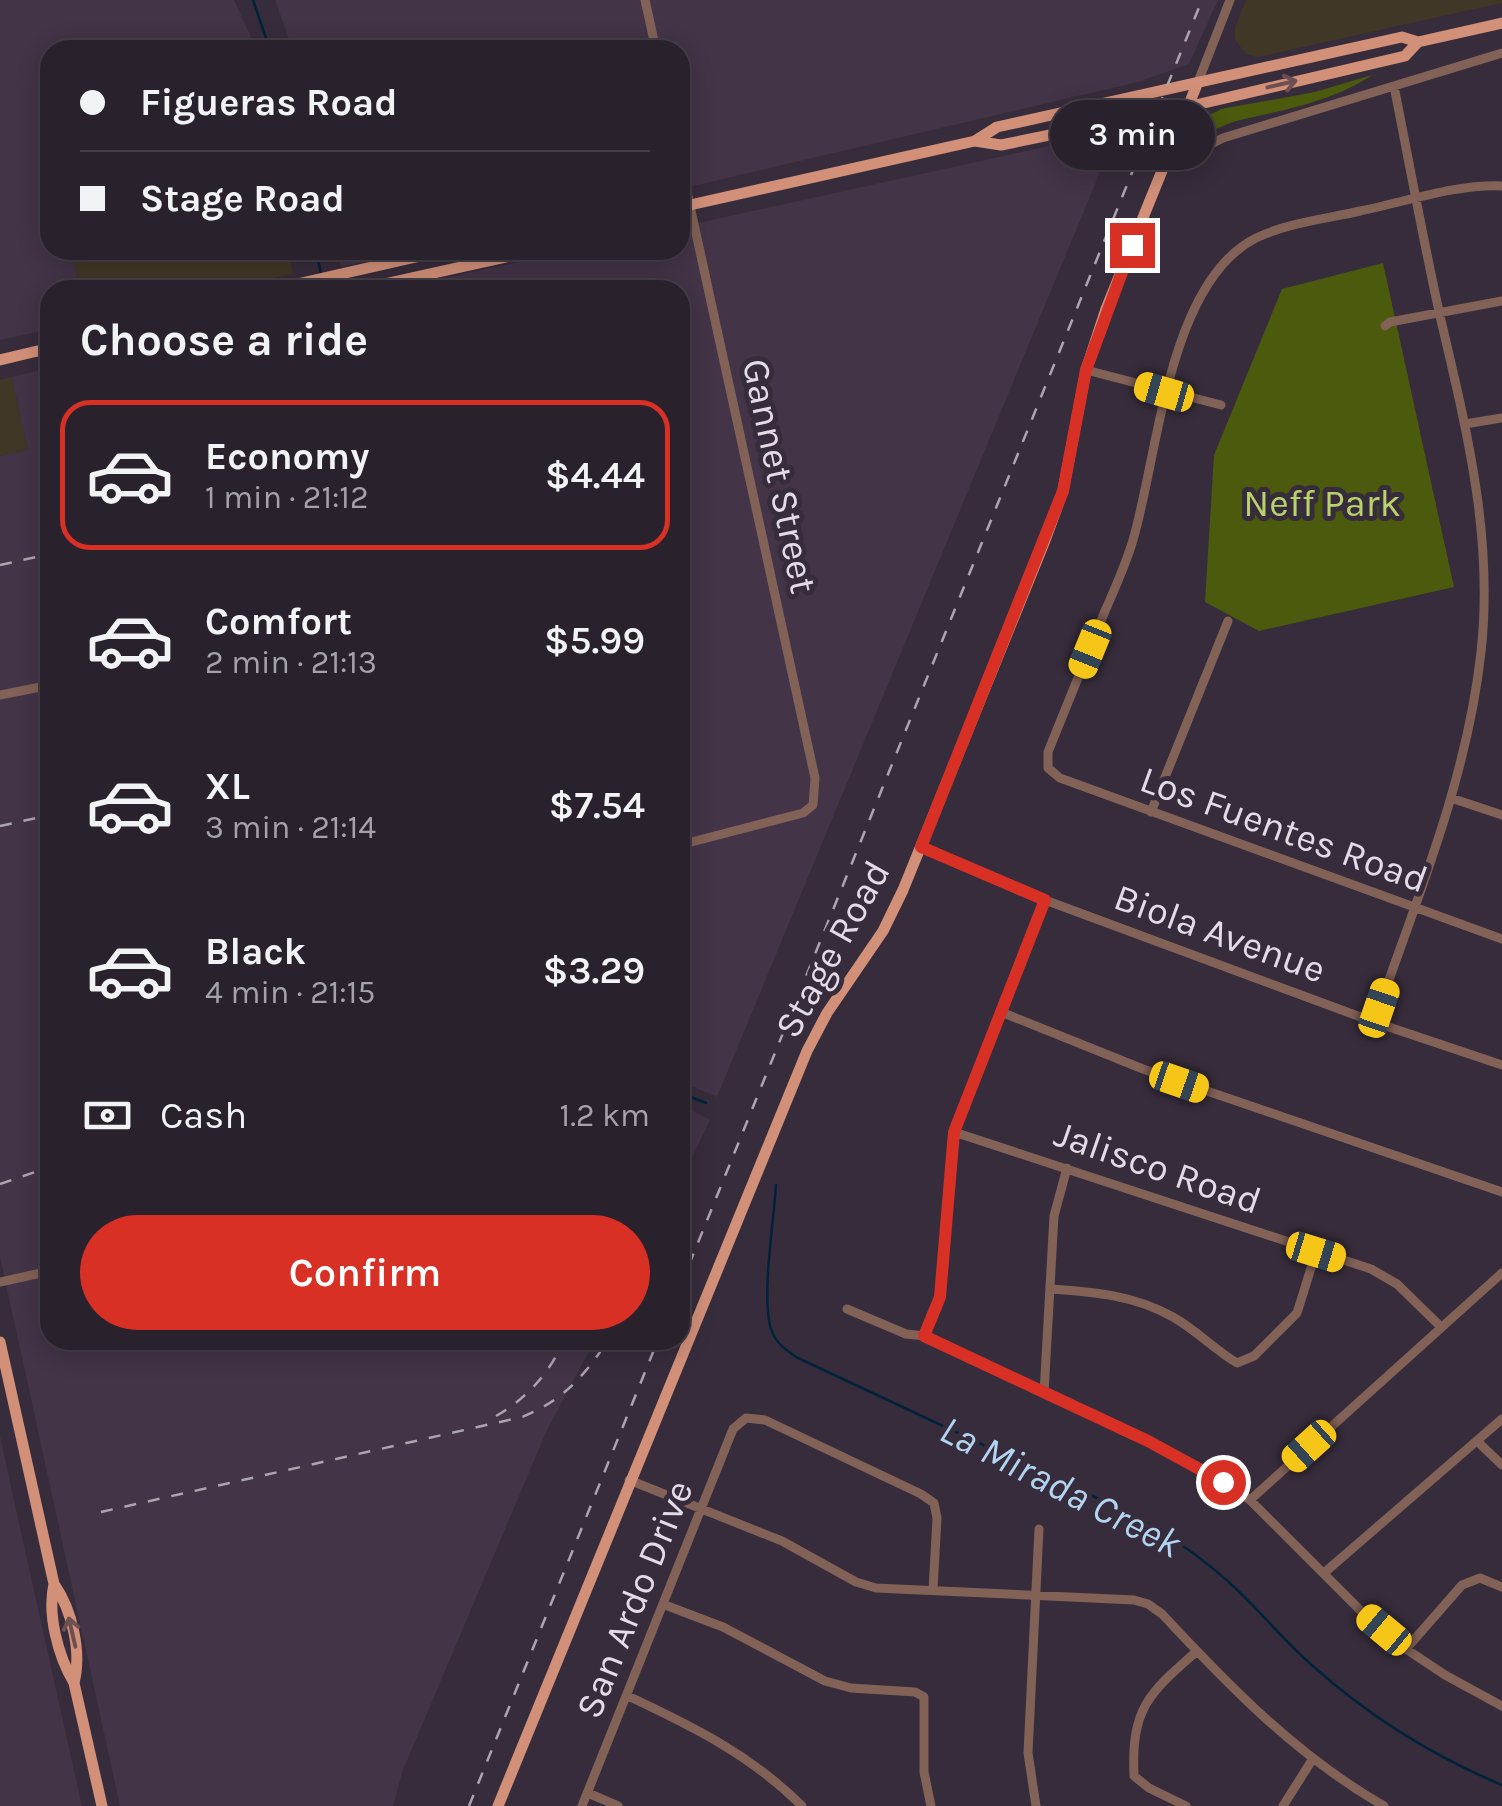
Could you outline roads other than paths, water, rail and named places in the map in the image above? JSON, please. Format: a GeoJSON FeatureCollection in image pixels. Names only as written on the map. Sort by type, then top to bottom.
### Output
{"type":"FeatureCollection","features":[{"type":"Feature","properties":{"kind":"main road"},"geometry":{"type":"LineString","coordinates":[[690,206],[975,141],[997,127],[1402,37],[1418,42],[1502,24]]}},
{"type":"Feature","properties":{"kind":"main road"},"geometry":{"type":"LineString","coordinates":[[975,141],[1001,145],[1187,107],[1405,56],[1418,42]]}},
{"type":"Feature","properties":{"kind":"main road","name":"Stage Road"},"geometry":{"type":"LineString","coordinates":[[690,1332],[806,1050],[883,931],[921,847],[1063,491],[1086,370],[1106,309],[1198,82]]}},
{"type":"Feature","properties":{"kind":"main road"},"geometry":{"type":"LineString","coordinates":[[312,280],[403,260]]}},
{"type":"Feature","properties":{"kind":"main road"},"geometry":{"type":"LineString","coordinates":[[402,280],[492,260]]}},
{"type":"Feature","properties":{"kind":"main road"},"geometry":{"type":"LineString","coordinates":[[0,360],[40,350]]}},
{"type":"Feature","properties":{"kind":"main road"},"geometry":{"type":"LineString","coordinates":[[0,1342],[54,1584],[64,1600],[79,1664],[74,1683],[102,1806]]}},
{"type":"Feature","properties":{"kind":"main road","name":"Stage Road"},"geometry":{"type":"LineString","coordinates":[[498,1806],[683,1350]]}},
{"type":"Feature","properties":{"kind":"street"},"geometry":{"type":"LineString","coordinates":[[645,0],[654,40]]}},
{"type":"Feature","properties":{"kind":"street","name":"Stage Road"},"geometry":{"type":"LineString","coordinates":[[1198,82],[1230,0]]}},
{"type":"Feature","properties":{"kind":"street"},"geometry":{"type":"LineString","coordinates":[[1199,150],[1222,138],[1502,52]]}},
{"type":"Feature","properties":{"kind":"street"},"geometry":{"type":"LineString","coordinates":[[1374,1022],[1451,798],[1476,692],[1485,600],[1480,511],[1466,424],[1394,86]]}},
{"type":"Feature","properties":{"kind":"street"},"geometry":{"type":"LineString","coordinates":[[1164,392],[1204,290],[1225,262],[1255,238],[1416,199],[1502,186]]}},
{"type":"Feature","properties":{"kind":"street","name":"Gannet Street"},"geometry":{"type":"LineString","coordinates":[[690,238],[815,778],[813,805],[792,819],[690,843]]}},
{"type":"Feature","properties":{"kind":"street"},"geometry":{"type":"LineString","coordinates":[[1386,326],[1440,311],[1502,301]]}},
{"type":"Feature","properties":{"kind":"street"},"geometry":{"type":"LineString","coordinates":[[1086,370],[1221,405]]}},
{"type":"Feature","properties":{"kind":"street","name":"Los Fuentes Road"},"geometry":{"type":"LineString","coordinates":[[1164,392],[1148,488],[1132,545],[1048,752],[1048,768],[1060,778],[1502,938]]}},
{"type":"Feature","properties":{"kind":"street"},"geometry":{"type":"LineString","coordinates":[[1466,424],[1502,418]]}},
{"type":"Feature","properties":{"kind":"street"},"geometry":{"type":"LineString","coordinates":[[1151,812],[1228,620]]}},
{"type":"Feature","properties":{"kind":"street"},"geometry":{"type":"LineString","coordinates":[[0,695],[40,687]]}},
{"type":"Feature","properties":{"kind":"street"},"geometry":{"type":"LineString","coordinates":[[1451,798],[1502,814]]}},
{"type":"Feature","properties":{"kind":"street","name":"Biola Avenue"},"geometry":{"type":"LineString","coordinates":[[921,847],[1045,900],[1374,1022],[1502,1065]]}},
{"type":"Feature","properties":{"kind":"street"},"geometry":{"type":"LineString","coordinates":[[924,1336],[940,1297],[954,1132],[1045,900]]}},
{"type":"Feature","properties":{"kind":"street"},"geometry":{"type":"LineString","coordinates":[[1001,1012],[1143,1070],[1502,1192]]}},
{"type":"Feature","properties":{"kind":"street","name":"Jalisco Road"},"geometry":{"type":"LineString","coordinates":[[954,1132],[1371,1270],[1397,1284],[1440,1326]]}},
{"type":"Feature","properties":{"kind":"street"},"geometry":{"type":"LineString","coordinates":[[1044,1393],[1054,1216],[1067,1168]]}},
{"type":"Feature","properties":{"kind":"street"},"geometry":{"type":"LineString","coordinates":[[1051,1290],[1104,1292],[1132,1300],[1171,1316],[1237,1363],[1254,1356],[1296,1313],[1316,1252]]}},
{"type":"Feature","properties":{"kind":"street"},"geometry":{"type":"LineString","coordinates":[[1250,1500],[1502,1273]]}},
{"type":"Feature","properties":{"kind":"street"},"geometry":{"type":"LineString","coordinates":[[0,1282],[40,1274]]}},
{"type":"Feature","properties":{"kind":"street"},"geometry":{"type":"LineString","coordinates":[[847,1309],[906,1334],[924,1336],[1180,1457],[1250,1500],[1362,1612],[1406,1649],[1445,1676],[1502,1706]]}},
{"type":"Feature","properties":{"kind":"street","name":"San Ardo Drive"},"geometry":{"type":"LineString","coordinates":[[582,1806],[734,1428],[746,1418],[765,1420],[934,1503],[937,1518],[933,1590]]}},
{"type":"Feature","properties":{"kind":"street"},"geometry":{"type":"LineString","coordinates":[[1324,1573],[1502,1419]]}},
{"type":"Feature","properties":{"kind":"street"},"geometry":{"type":"LineString","coordinates":[[1477,1442],[1502,1465]]}},
{"type":"Feature","properties":{"kind":"street"},"geometry":{"type":"LineString","coordinates":[[629,1480],[782,1542],[856,1582],[876,1588],[1134,1600],[1148,1604],[1248,1704],[1312,1760],[1384,1806]]}},
{"type":"Feature","properties":{"kind":"street"},"geometry":{"type":"LineString","coordinates":[[1036,1806],[1028,1753],[1038,1529]]}},
{"type":"Feature","properties":{"kind":"street"},"geometry":{"type":"LineString","coordinates":[[1406,1649],[1462,1585],[1480,1578],[1502,1588]]}},
{"type":"Feature","properties":{"kind":"street"},"geometry":{"type":"LineString","coordinates":[[665,1605],[723,1627],[825,1681],[852,1688],[915,1692],[924,1698],[924,1772],[931,1806]]}},
{"type":"Feature","properties":{"kind":"street"},"geometry":{"type":"LineString","coordinates":[[1186,1806],[1134,1776],[1133,1756],[1142,1706],[1152,1690],[1197,1651]]}},
{"type":"Feature","properties":{"kind":"street"},"geometry":{"type":"LineString","coordinates":[[628,1696],[713,1736],[775,1780],[802,1806]]}},
{"type":"Feature","properties":{"kind":"street"},"geometry":{"type":"LineString","coordinates":[[1283,1806],[1312,1760]]}},
{"type":"Feature","properties":{"kind":"street"},"geometry":{"type":"LineString","coordinates":[[588,1793],[618,1806]]}},
{"type":"Feature","properties":{"kind":"waterway","name":"La Mirada Creek"},"geometry":{"type":"LineString","coordinates":[[253,0],[267,40]]}},
{"type":"Feature","properties":{"kind":"waterway","name":"La Mirada Creek"},"geometry":{"type":"LineString","coordinates":[[318,260],[321,274]]}},
{"type":"Feature","properties":{"kind":"waterway","name":"La Mirada Creek"},"geometry":{"type":"LineString","coordinates":[[690,1097],[706,1103]]}},
{"type":"Feature","properties":{"kind":"waterway","name":"La Mirada Creek"},"geometry":{"type":"LineString","coordinates":[[776,1185],[768,1315],[773,1334],[786,1349],[1159,1530],[1221,1575],[1303,1657],[1357,1702],[1427,1748],[1502,1785]]}},
{"type":"Feature","properties":{"kind":"railway"},"geometry":{"type":"LineString","coordinates":[[690,1262],[1202,0]]}},
{"type":"Feature","properties":{"kind":"railway"},"geometry":{"type":"LineString","coordinates":[[0,565],[40,556]]}},
{"type":"Feature","properties":{"kind":"railway"},"geometry":{"type":"LineString","coordinates":[[0,826],[40,817]]}},
{"type":"Feature","properties":{"kind":"railway"},"geometry":{"type":"LineString","coordinates":[[0,1184],[40,1170]]}},
{"type":"Feature","properties":{"kind":"railway"},"geometry":{"type":"LineString","coordinates":[[496,1416],[536,1384],[559,1350]]}},
{"type":"Feature","properties":{"kind":"railway"},"geometry":{"type":"LineString","coordinates":[[101,1512],[522,1417],[571,1386],[601,1350]]}},
{"type":"Feature","properties":{"kind":"railway"},"geometry":{"type":"LineString","coordinates":[[469,1806],[654,1350]]}},
{"type":"Feature","properties":{"kind":"park label","name":"Neff Park"},"geometry":{"type":"Point","coordinates":[1322,503]}}]}
